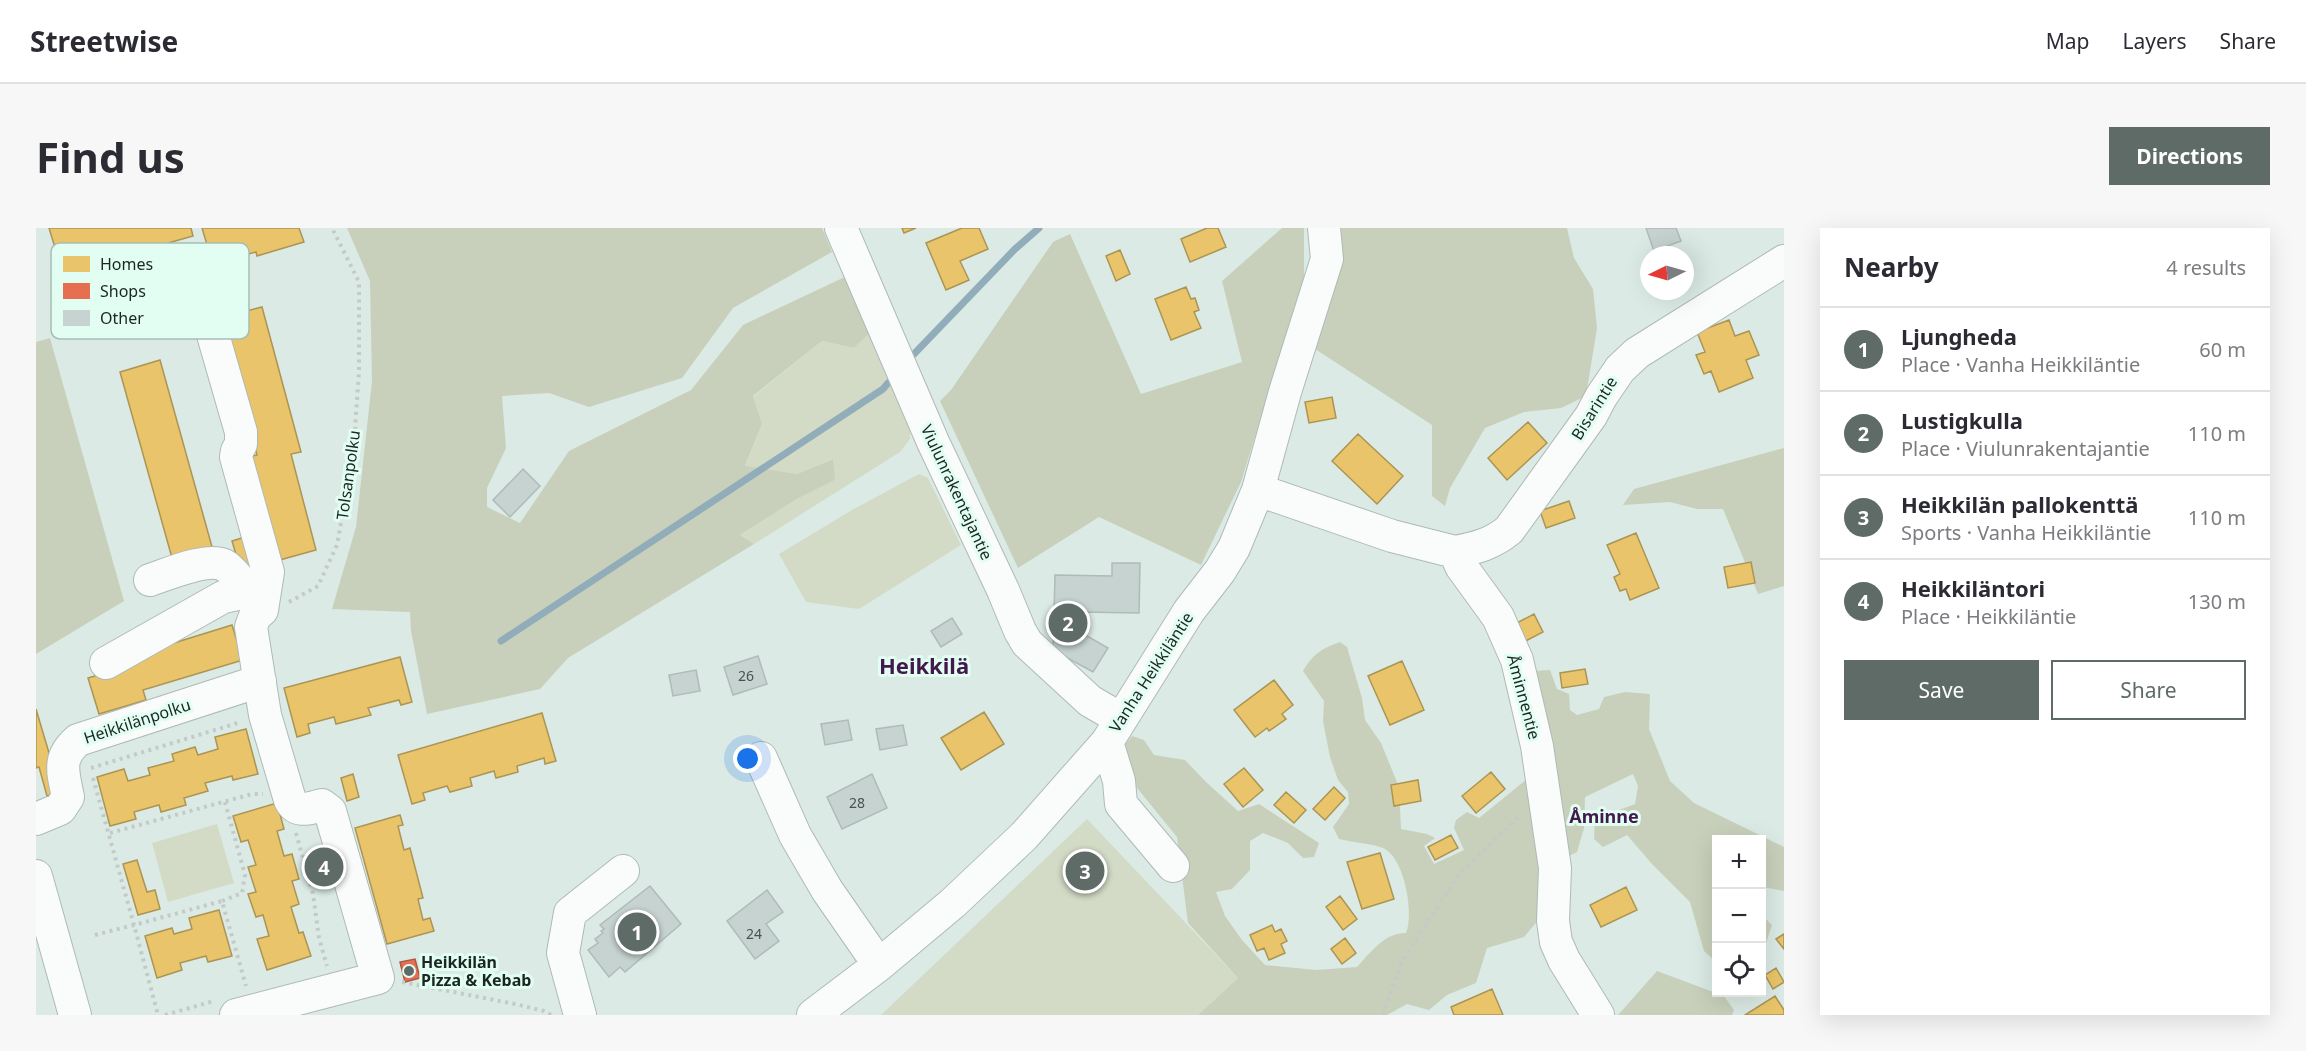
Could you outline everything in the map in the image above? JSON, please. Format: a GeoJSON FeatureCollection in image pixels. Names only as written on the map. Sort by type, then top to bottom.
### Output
{"type":"FeatureCollection","features":[{"type":"Feature","properties":{"kind":"street","name":"Viulunrakentajantie"},"geometry":{"type":"LineString","coordinates":[[841,228],[933,442],[1027,644],[1090,701],[1114,730]]}},
{"type":"Feature","properties":{"kind":"street","name":"Vanha Heikkiläntie"},"geometry":{"type":"LineString","coordinates":[[813,1015],[879,965],[953,903],[1024,836],[1114,730],[1190,611],[1234,548],[1258,490],[1285,392],[1327,259],[1324,228]]}},
{"type":"Feature","properties":{"kind":"street","name":"Bisarintie"},"geometry":{"type":"LineString","coordinates":[[1455,552],[1480,547],[1497,540],[1509,530],[1591,416],[1611,380],[1637,353],[1784,261]]}},
{"type":"Feature","properties":{"kind":"street"},"geometry":{"type":"LineString","coordinates":[[214,339],[241,432],[241,444],[236,457],[268,572],[255,601],[255,616],[251,627],[265,715],[293,806],[299,809],[322,805],[330,811],[378,978],[242,1003]]}},
{"type":"Feature","properties":{"kind":"street"},"geometry":{"type":"LineString","coordinates":[[1258,490],[1392,536],[1455,552]]}},
{"type":"Feature","properties":{"kind":"street","name":"Åminnentie"},"geometry":{"type":"LineString","coordinates":[[1455,552],[1461,566],[1498,617],[1517,660],[1537,746],[1555,868],[1553,921],[1557,942],[1563,960],[1598,1015]]}},
{"type":"Feature","properties":{"kind":"street"},"geometry":{"type":"LineString","coordinates":[[150,580],[210,563],[224,565],[255,601]]}},
{"type":"Feature","properties":{"kind":"street"},"geometry":{"type":"LineString","coordinates":[[106,663],[223,597],[255,601]]}},
{"type":"Feature","properties":{"kind":"street","name":"Heikkilänpolku"},"geometry":{"type":"LineString","coordinates":[[36,819],[60,809],[68,797],[62,765],[68,748],[78,740],[260,681]]}},
{"type":"Feature","properties":{"kind":"street"},"geometry":{"type":"LineString","coordinates":[[1114,730],[1121,804],[1173,866]]}},
{"type":"Feature","properties":{"kind":"street"},"geometry":{"type":"LineString","coordinates":[[761,758],[795,835],[827,890],[879,965]]}},
{"type":"Feature","properties":{"kind":"street"},"geometry":{"type":"LineString","coordinates":[[580,1015],[564,953],[570,913],[623,871]]}},
{"type":"Feature","properties":{"kind":"street"},"geometry":{"type":"LineString","coordinates":[[36,876],[75,1015]]}},
{"type":"Feature","properties":{"kind":"path","name":"Tolsanpolku"},"geometry":{"type":"LineString","coordinates":[[255,601],[290,602],[318,586],[337,545],[353,457],[359,372],[358,282],[332,228]]}},
{"type":"Feature","properties":{"kind":"path"},"geometry":{"type":"LineString","coordinates":[[158,1015],[91,767],[265,715]]}},
{"type":"Feature","properties":{"kind":"path"},"geometry":{"type":"LineString","coordinates":[[1383,1015],[1401,963],[1459,874],[1544,792]]}},
{"type":"Feature","properties":{"kind":"path"},"geometry":{"type":"LineString","coordinates":[[110,832],[252,794],[289,796],[290,814],[313,894],[319,938],[328,970]]}},
{"type":"Feature","properties":{"kind":"path"},"geometry":{"type":"LineString","coordinates":[[95,935],[222,901],[242,893],[244,875],[225,802]]}},
{"type":"Feature","properties":{"kind":"path"},"geometry":{"type":"LineString","coordinates":[[222,901],[242,1003]]}},
{"type":"Feature","properties":{"kind":"path"},"geometry":{"type":"LineString","coordinates":[[378,978],[515,1004],[551,1015]]}},
{"type":"Feature","properties":{"kind":"green space"},"geometry":{"type":"Polygon","coordinates":[[[347,228],[822,228],[832,252],[733,308],[682,378],[589,407],[549,393],[502,396],[506,448],[487,488],[487,507],[520,523],[569,451],[691,390],[743,325],[849,275],[873,330],[854,348],[822,341],[753,396],[762,424],[745,466],[797,474],[833,459],[835,480],[797,499],[740,535],[754,544],[568,658],[540,689],[427,714],[411,631],[410,612],[332,609],[356,527],[372,381],[370,281],[347,228]]]}},
{"type":"Feature","properties":{"kind":"green space"},"geometry":{"type":"Polygon","coordinates":[[[1282,228],[1304,228],[1304,276],[1241,482],[1201,565],[1099,517],[1018,568],[940,401],[951,390],[1053,242],[1070,234],[1141,394],[1242,362],[1222,281],[1282,228]]]}},
{"type":"Feature","properties":{"kind":"green space"},"geometry":{"type":"Polygon","coordinates":[[[1337,228],[1567,228],[1574,258],[1593,289],[1597,328],[1586,396],[1561,408],[1524,412],[1485,428],[1450,488],[1445,506],[1432,496],[1432,425],[1312,347],[1337,228]]]}},
{"type":"Feature","properties":{"kind":"green space"},"geometry":{"type":"Polygon","coordinates":[[[873,330],[911,413],[910,439],[900,452],[754,544],[740,535],[797,499],[835,480],[832,459],[797,474],[745,467],[762,424],[753,397],[822,341],[854,348],[873,330]]]}},
{"type":"Feature","properties":{"kind":"green space"},"geometry":{"type":"Polygon","coordinates":[[[50,338],[124,601],[36,654],[36,342],[50,338]]]}},
{"type":"Feature","properties":{"kind":"green space"},"geometry":{"type":"Polygon","coordinates":[[[1784,448],[1784,586],[1758,594],[1723,509],[1697,509],[1670,502],[1623,505],[1634,489],[1784,448]]]}},
{"type":"Feature","properties":{"kind":"green space"},"geometry":{"type":"Polygon","coordinates":[[[919,474],[928,478],[961,545],[859,609],[806,602],[779,554],[852,510],[919,474]]]}},
{"type":"Feature","properties":{"kind":"green space"},"geometry":{"type":"Polygon","coordinates":[[[1340,642],[1347,647],[1362,698],[1365,720],[1381,743],[1399,787],[1401,829],[1427,834],[1435,838],[1424,846],[1434,864],[1464,850],[1454,828],[1456,820],[1467,812],[1479,818],[1533,774],[1534,671],[1550,670],[1557,689],[1569,694],[1570,710],[1577,715],[1599,709],[1604,697],[1625,692],[1650,694],[1649,729],[1670,781],[1694,803],[1759,835],[1712,835],[1712,958],[1704,951],[1690,902],[1627,835],[1603,847],[1594,839],[1595,819],[1635,804],[1638,786],[1633,774],[1585,797],[1584,828],[1577,852],[1540,870],[1540,918],[1524,937],[1487,948],[1476,983],[1447,995],[1429,1010],[1407,1004],[1387,1015],[1198,1015],[1238,978],[1188,923],[1177,837],[1129,778],[1123,747],[1132,736],[1144,740],[1154,755],[1185,760],[1238,811],[1259,804],[1319,843],[1314,857],[1303,858],[1288,843],[1263,833],[1250,841],[1250,870],[1232,889],[1216,892],[1225,916],[1242,940],[1265,965],[1316,970],[1357,967],[1385,940],[1391,936],[1406,933],[1409,913],[1406,888],[1398,864],[1392,855],[1381,847],[1339,839],[1333,827],[1349,804],[1348,792],[1338,780],[1330,757],[1323,721],[1324,701],[1303,671],[1318,652],[1340,642]]]}},
{"type":"Feature","properties":{"kind":"green space"},"geometry":{"type":"Polygon","coordinates":[[[1087,819],[1238,978],[1198,1015],[881,1015],[1087,819]]]}},
{"type":"Feature","properties":{"kind":"green space"},"geometry":{"type":"Polygon","coordinates":[[[217,824],[234,883],[168,902],[152,843],[217,824]]]}},
{"type":"Feature","properties":{"kind":"green space"},"geometry":{"type":"Polygon","coordinates":[[[1766,838],[1784,847],[1784,891],[1766,888],[1766,838]]]}},
{"type":"Feature","properties":{"kind":"green space"},"geometry":{"type":"Polygon","coordinates":[[[1766,919],[1772,925],[1766,943],[1766,919]]]}},
{"type":"Feature","properties":{"kind":"green space"},"geometry":{"type":"Polygon","coordinates":[[[1657,971],[1712,992],[1712,997],[1725,997],[1734,1010],[1732,1015],[1618,1015],[1657,971]]]}},
{"type":"Feature","properties":{"kind":"building: Homes"},"geometry":{"type":"Polygon","coordinates":[[[49,228],[191,228],[193,236],[168,243],[54,243],[49,228]]]}},
{"type":"Feature","properties":{"kind":"building: Homes"},"geometry":{"type":"Polygon","coordinates":[[[202,228],[299,228],[304,242],[257,256],[256,252],[249,254],[249,243],[206,243],[202,228]]]}},
{"type":"Feature","properties":{"kind":"building: Homes"},"geometry":{"type":"Polygon","coordinates":[[[902,228],[916,228],[904,233],[902,228]]]}},
{"type":"Feature","properties":{"kind":"building: Homes"},"geometry":{"type":"Polygon","coordinates":[[[962,228],[979,228],[988,249],[960,261],[969,280],[946,290],[926,243],[962,228]]]}},
{"type":"Feature","properties":{"kind":"building: Homes"},"geometry":{"type":"Polygon","coordinates":[[[1207,228],[1218,228],[1226,247],[1190,262],[1181,239],[1207,228]]]}},
{"type":"Feature","properties":{"kind":"building: Homes"},"geometry":{"type":"Polygon","coordinates":[[[1120,250],[1130,274],[1116,281],[1106,256],[1120,250]]]}},
{"type":"Feature","properties":{"kind":"building: Homes"},"geometry":{"type":"Polygon","coordinates":[[[1186,287],[1191,299],[1195,298],[1199,310],[1194,312],[1201,328],[1171,340],[1155,299],[1186,287]]]}},
{"type":"Feature","properties":{"kind":"building: Homes"},"geometry":{"type":"Polygon","coordinates":[[[262,307],[301,452],[291,454],[316,550],[276,561],[248,457],[257,455],[226,339],[249,339],[249,310],[262,307]]]}},
{"type":"Feature","properties":{"kind":"building: Homes"},"geometry":{"type":"Polygon","coordinates":[[[1729,320],[1735,336],[1749,331],[1759,355],[1746,360],[1753,378],[1719,392],[1711,371],[1704,374],[1696,355],[1705,352],[1697,332],[1729,320]]]}},
{"type":"Feature","properties":{"kind":"building: Homes"},"geometry":{"type":"Polygon","coordinates":[[[160,360],[214,554],[174,565],[120,372],[160,360]]]}},
{"type":"Feature","properties":{"kind":"building: Homes"},"geometry":{"type":"Polygon","coordinates":[[[1332,397],[1336,418],[1309,423],[1305,402],[1332,397]]]}},
{"type":"Feature","properties":{"kind":"building: Homes"},"geometry":{"type":"Polygon","coordinates":[[[1528,422],[1547,443],[1507,480],[1488,458],[1528,422]]]}},
{"type":"Feature","properties":{"kind":"building: Homes"},"geometry":{"type":"Polygon","coordinates":[[[1358,434],[1403,476],[1377,504],[1332,461],[1358,434]]]}},
{"type":"Feature","properties":{"kind":"building: Homes"},"geometry":{"type":"Polygon","coordinates":[[[1569,501],[1575,518],[1546,528],[1540,511],[1569,501]]]}},
{"type":"Feature","properties":{"kind":"building: Homes"},"geometry":{"type":"Polygon","coordinates":[[[1636,533],[1659,588],[1630,600],[1626,589],[1620,591],[1614,577],[1620,574],[1607,545],[1636,533]]]}},
{"type":"Feature","properties":{"kind":"building: Homes"},"geometry":{"type":"Polygon","coordinates":[[[245,537],[253,564],[240,568],[232,541],[245,537]]]}},
{"type":"Feature","properties":{"kind":"building: Homes"},"geometry":{"type":"Polygon","coordinates":[[[1751,562],[1755,583],[1728,588],[1724,567],[1751,562]]]}},
{"type":"Feature","properties":{"kind":"building: Homes"},"geometry":{"type":"Polygon","coordinates":[[[1534,614],[1543,632],[1522,643],[1513,625],[1534,614]]]}},
{"type":"Feature","properties":{"kind":"building: Homes"},"geometry":{"type":"Polygon","coordinates":[[[232,625],[243,660],[143,690],[146,700],[99,714],[88,678],[135,664],[132,656],[232,625]]]}},
{"type":"Feature","properties":{"kind":"building: Homes"},"geometry":{"type":"Polygon","coordinates":[[[400,657],[412,702],[401,705],[399,700],[368,708],[371,715],[336,724],[334,717],[308,724],[310,733],[297,737],[284,688],[400,657]]]}},
{"type":"Feature","properties":{"kind":"building: Homes"},"geometry":{"type":"Polygon","coordinates":[[[1402,661],[1424,710],[1390,725],[1368,676],[1402,661]]]}},
{"type":"Feature","properties":{"kind":"building: Homes"},"geometry":{"type":"Polygon","coordinates":[[[1585,669],[1588,684],[1562,688],[1560,673],[1585,669]]]}},
{"type":"Feature","properties":{"kind":"building: Homes"},"geometry":{"type":"Polygon","coordinates":[[[1274,680],[1293,705],[1282,714],[1286,719],[1269,731],[1267,728],[1255,737],[1234,710],[1274,680]]]}},
{"type":"Feature","properties":{"kind":"building: Homes"},"geometry":{"type":"Polygon","coordinates":[[[36,709],[52,763],[57,793],[47,796],[39,767],[36,768],[36,709]]]}},
{"type":"Feature","properties":{"kind":"building: Homes"},"geometry":{"type":"Polygon","coordinates":[[[984,712],[1004,744],[961,770],[941,738],[984,712]]]}},
{"type":"Feature","properties":{"kind":"building: Homes"},"geometry":{"type":"Polygon","coordinates":[[[542,713],[556,761],[545,764],[544,758],[517,766],[518,772],[496,778],[494,771],[470,778],[472,786],[450,792],[447,786],[423,793],[425,800],[412,804],[398,755],[542,713]]]}},
{"type":"Feature","properties":{"kind":"building: Homes"},"geometry":{"type":"Polygon","coordinates":[[[246,729],[258,774],[233,780],[232,776],[205,783],[208,791],[184,798],[186,805],[161,812],[159,805],[134,812],[136,819],[110,826],[97,777],[124,769],[128,781],[150,775],[148,768],[174,761],[172,754],[195,747],[198,755],[218,749],[215,737],[246,729]]]}},
{"type":"Feature","properties":{"kind":"building: Homes"},"geometry":{"type":"Polygon","coordinates":[[[1244,768],[1263,790],[1243,807],[1224,784],[1244,768]]]}},
{"type":"Feature","properties":{"kind":"building: Homes"},"geometry":{"type":"Polygon","coordinates":[[[1491,772],[1505,789],[1476,813],[1462,796],[1491,772]]]}},
{"type":"Feature","properties":{"kind":"building: Homes"},"geometry":{"type":"Polygon","coordinates":[[[353,774],[359,797],[347,801],[341,778],[353,774]]]}},
{"type":"Feature","properties":{"kind":"building: Homes"},"geometry":{"type":"Polygon","coordinates":[[[1418,780],[1421,801],[1394,806],[1391,785],[1418,780]]]}},
{"type":"Feature","properties":{"kind":"building: Homes"},"geometry":{"type":"Polygon","coordinates":[[[1334,787],[1345,798],[1325,820],[1313,809],[1334,787]]]}},
{"type":"Feature","properties":{"kind":"building: Homes"},"geometry":{"type":"Polygon","coordinates":[[[1286,792],[1306,810],[1294,823],[1274,805],[1286,792]]]}},
{"type":"Feature","properties":{"kind":"building: Homes"},"geometry":{"type":"Polygon","coordinates":[[[277,803],[284,829],[277,831],[284,856],[292,854],[299,879],[292,881],[299,904],[291,907],[299,933],[303,932],[311,956],[267,970],[257,939],[269,936],[263,915],[256,917],[248,894],[256,892],[248,867],[256,865],[248,840],[241,842],[233,816],[277,803]]]}},
{"type":"Feature","properties":{"kind":"building: Homes"},"geometry":{"type":"Polygon","coordinates":[[[400,815],[403,825],[398,826],[404,850],[410,848],[423,898],[418,899],[423,920],[430,918],[434,931],[387,944],[355,828],[400,815]]]}},
{"type":"Feature","properties":{"kind":"building: Homes"},"geometry":{"type":"Polygon","coordinates":[[[1451,835],[1458,848],[1435,860],[1428,847],[1451,835]]]}},
{"type":"Feature","properties":{"kind":"building: Homes"},"geometry":{"type":"Polygon","coordinates":[[[1380,853],[1394,899],[1362,909],[1347,862],[1380,853]]]}},
{"type":"Feature","properties":{"kind":"building: Homes"},"geometry":{"type":"Polygon","coordinates":[[[137,860],[147,892],[155,890],[160,909],[138,915],[123,864],[137,860]]]}},
{"type":"Feature","properties":{"kind":"building: Homes"},"geometry":{"type":"Polygon","coordinates":[[[1626,887],[1637,910],[1601,927],[1590,905],[1626,887]]]}},
{"type":"Feature","properties":{"kind":"building: Homes"},"geometry":{"type":"Polygon","coordinates":[[[1340,896],[1357,919],[1343,930],[1326,907],[1340,896]]]}},
{"type":"Feature","properties":{"kind":"building: Homes"},"geometry":{"type":"Polygon","coordinates":[[[219,910],[232,956],[208,962],[206,956],[180,963],[182,970],[157,978],[145,936],[172,928],[174,934],[192,929],[189,918],[219,910]]]}},
{"type":"Feature","properties":{"kind":"building: Homes"},"geometry":{"type":"Polygon","coordinates":[[[1272,925],[1275,932],[1281,929],[1287,941],[1281,944],[1285,953],[1269,960],[1264,948],[1257,951],[1250,935],[1272,925]]]}},
{"type":"Feature","properties":{"kind":"building: Homes"},"geometry":{"type":"Polygon","coordinates":[[[1784,934],[1784,949],[1776,939],[1784,934]]]}},
{"type":"Feature","properties":{"kind":"building: Homes"},"geometry":{"type":"Polygon","coordinates":[[[1345,938],[1356,953],[1342,964],[1331,949],[1345,938]]]}},
{"type":"Feature","properties":{"kind":"building: Homes"},"geometry":{"type":"Polygon","coordinates":[[[1776,968],[1784,982],[1773,989],[1766,974],[1776,968]]]}},
{"type":"Feature","properties":{"kind":"building: Homes"},"geometry":{"type":"Polygon","coordinates":[[[1492,989],[1503,1015],[1454,1015],[1451,1007],[1492,989]]]}},
{"type":"Feature","properties":{"kind":"building: Homes"},"geometry":{"type":"Polygon","coordinates":[[[1775,996],[1784,1010],[1784,1015],[1745,1015],[1775,996]]]}},
{"type":"Feature","properties":{"kind":"building: Shops"},"geometry":{"type":"Polygon","coordinates":[[[415,959],[420,978],[405,982],[400,962],[415,959]]]}},
{"type":"Feature","properties":{"kind":"building: Other"},"geometry":{"type":"Polygon","coordinates":[[[1646,228],[1676,228],[1681,241],[1668,246],[1652,246],[1646,228]]]}},
{"type":"Feature","properties":{"kind":"building: Other"},"geometry":{"type":"Polygon","coordinates":[[[523,469],[540,486],[510,517],[493,500],[523,469]]]}},
{"type":"Feature","properties":{"kind":"building: Other"},"geometry":{"type":"Polygon","coordinates":[[[1112,563],[1140,563],[1139,613],[1082,612],[1082,633],[1108,648],[1093,672],[1053,650],[1055,575],[1112,576],[1112,563]]]}},
{"type":"Feature","properties":{"kind":"building: Other"},"geometry":{"type":"Polygon","coordinates":[[[952,618],[962,634],[941,647],[931,631],[952,618]]]}},
{"type":"Feature","properties":{"kind":"building: Other"},"geometry":{"type":"Polygon","coordinates":[[[758,656],[767,684],[733,695],[724,667],[758,656]]]}},
{"type":"Feature","properties":{"kind":"building: Other"},"geometry":{"type":"Polygon","coordinates":[[[696,670],[700,691],[673,696],[669,675],[696,670]]]}},
{"type":"Feature","properties":{"kind":"building: Other"},"geometry":{"type":"Polygon","coordinates":[[[848,720],[852,740],[825,745],[821,724],[848,720]]]}},
{"type":"Feature","properties":{"kind":"building: Other"},"geometry":{"type":"Polygon","coordinates":[[[903,725],[907,745],[880,750],[876,729],[903,725]]]}},
{"type":"Feature","properties":{"kind":"building: Other"},"geometry":{"type":"Polygon","coordinates":[[[872,774],[887,808],[842,829],[827,797],[872,774]]]}},
{"type":"Feature","properties":{"kind":"building: Other"},"geometry":{"type":"Polygon","coordinates":[[[650,886],[681,924],[625,972],[620,967],[609,977],[588,950],[598,943],[595,939],[603,933],[601,931],[604,929],[600,925],[650,886]]]}},
{"type":"Feature","properties":{"kind":"building: Other"},"geometry":{"type":"Polygon","coordinates":[[[767,890],[783,912],[766,924],[779,941],[755,959],[727,921],[767,890]]]}},
{"type":"Feature","properties":{"kind":"waterway"},"geometry":{"type":"LineString","coordinates":[[914,354],[1015,249],[1039,228]]}},
{"type":"Feature","properties":{"kind":"waterway"},"geometry":{"type":"LineString","coordinates":[[501,641],[883,389],[888,383]]}},
{"type":"Feature","properties":{"kind":"place","name":"Lustigkulla"},"geometry":{"type":"Point","coordinates":[1068,623]}},
{"type":"Feature","properties":{"kind":"place","name":"Heikkiläntori"},"geometry":{"type":"Point","coordinates":[324,867]}},
{"type":"Feature","properties":{"kind":"place","name":"Heikkilän pallokenttä"},"geometry":{"type":"Point","coordinates":[1085,871]}},
{"type":"Feature","properties":{"kind":"place","name":"Ljungheda"},"geometry":{"type":"Point","coordinates":[637,932]}},
{"type":"Feature","properties":{"kind":"place","name":"Heikkilän Pizza & Kebab"},"geometry":{"type":"Point","coordinates":[409,971]}},
{"type":"Feature","properties":{"kind":"district","name":"Heikkilä"},"geometry":{"type":"Point","coordinates":[924,665]}},
{"type":"Feature","properties":{"kind":"district","name":"Åminne"},"geometry":{"type":"Point","coordinates":[1604,816]}}]}
